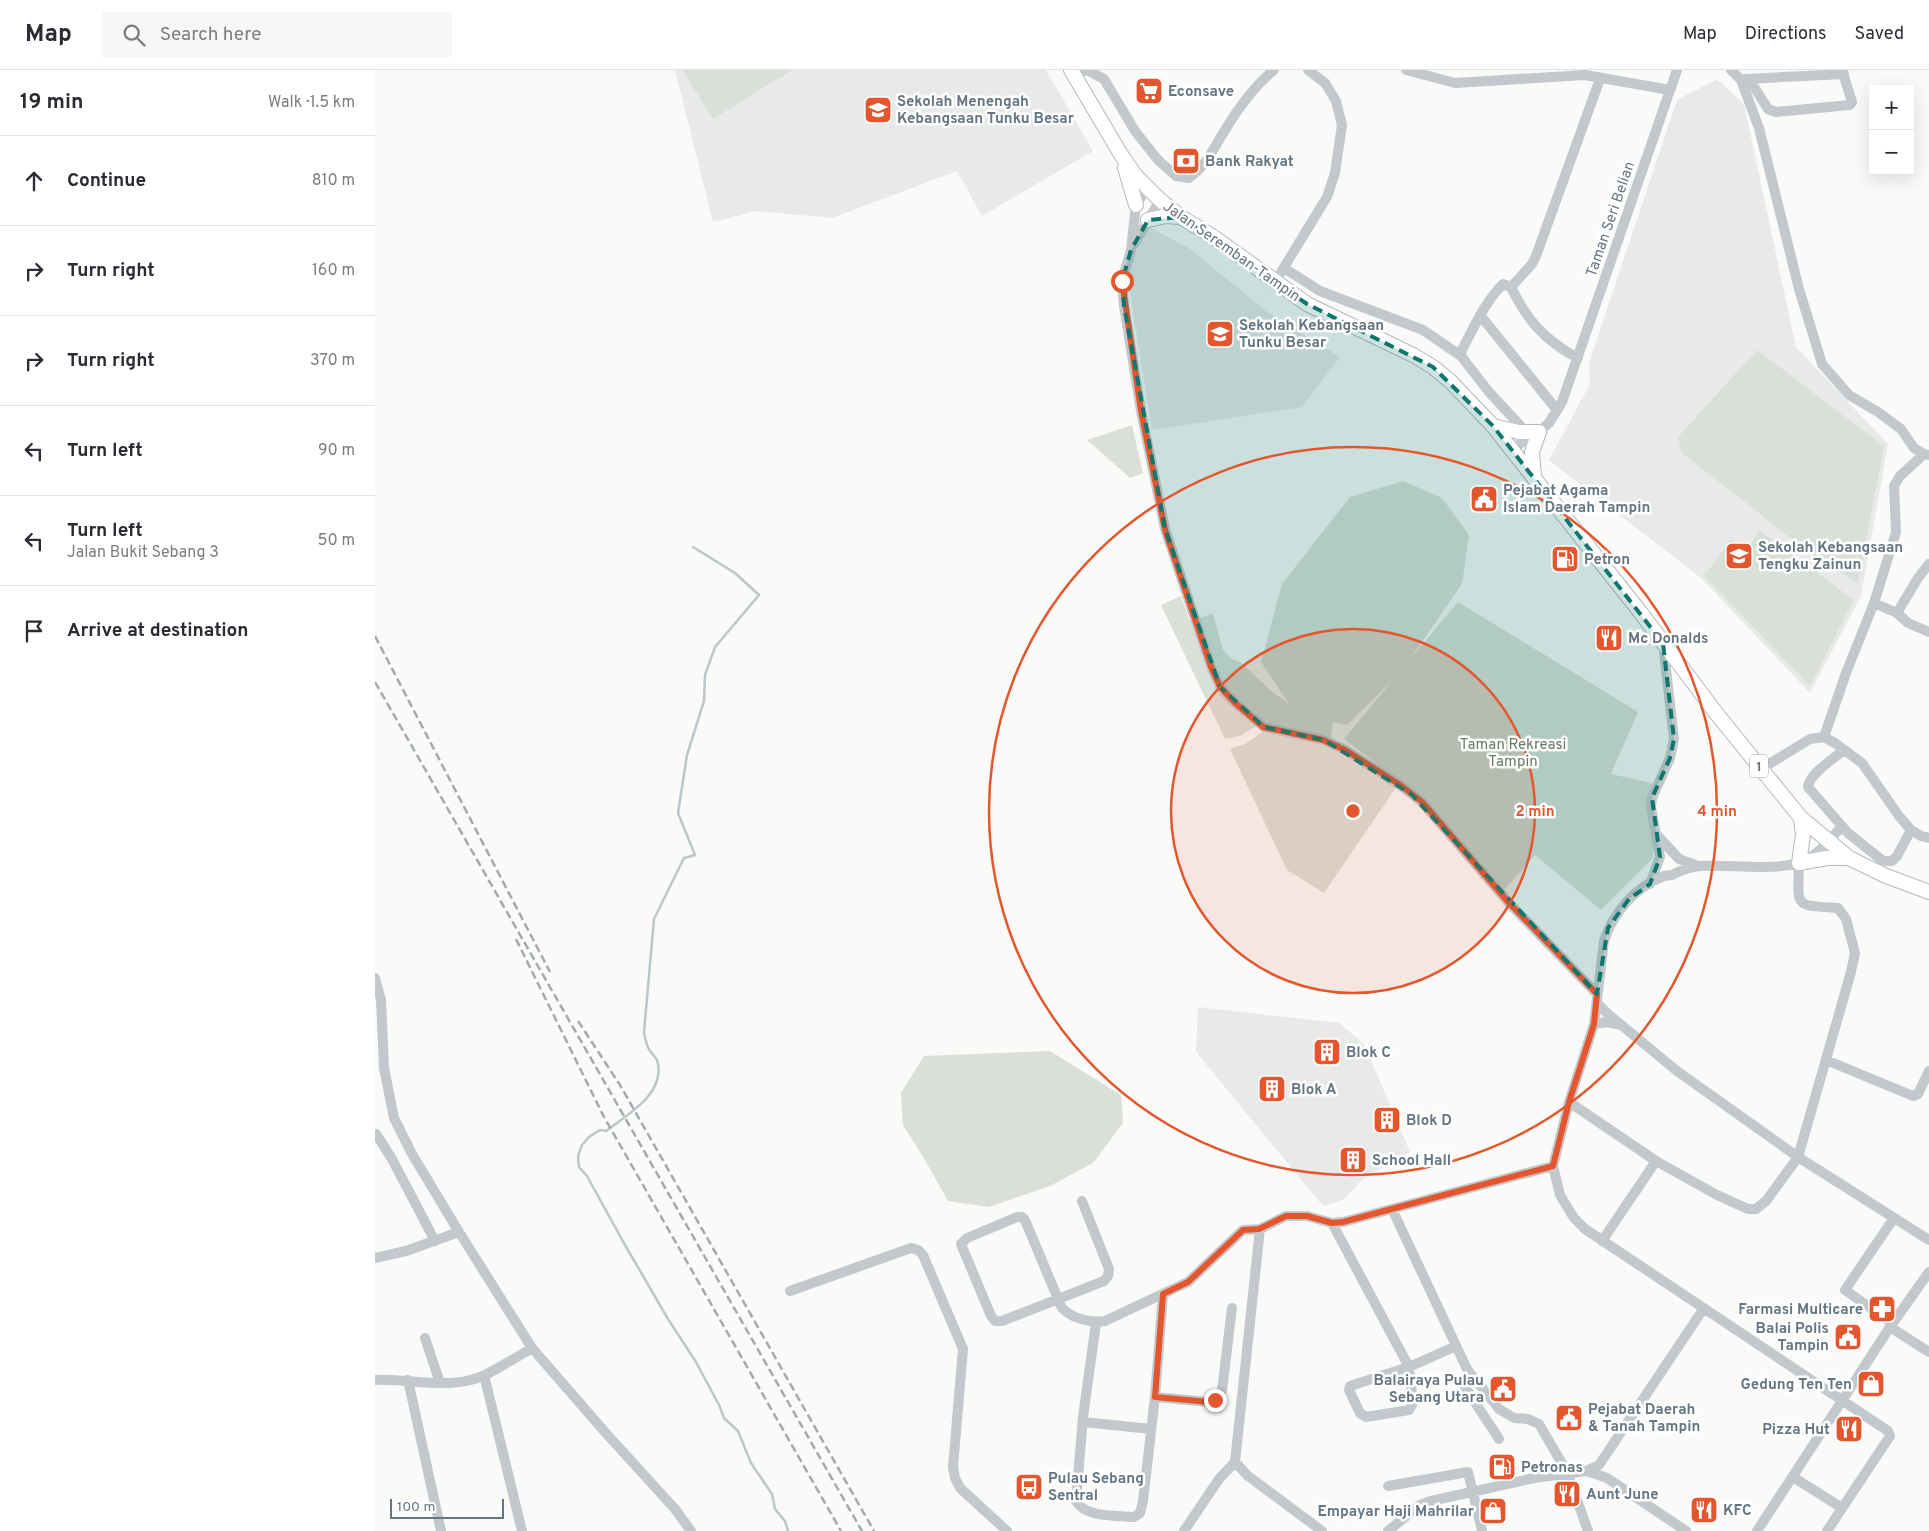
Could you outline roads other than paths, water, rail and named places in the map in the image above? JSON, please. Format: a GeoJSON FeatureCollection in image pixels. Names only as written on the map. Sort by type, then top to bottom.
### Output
{"type":"FeatureCollection","features":[{"type":"Feature","properties":{"kind":"highway","name":"Jalan Seremban-Tampin"},"geometry":{"type":"LineString","coordinates":[[1073,72],[1120,153],[1135,175],[1160,200],[1181,217],[1215,238],[1307,304],[1413,355],[1433,367],[1470,401],[1534,477],[1801,818],[1849,858],[1886,876],[1929,892]]}},
{"type":"Feature","properties":{"kind":"highway"},"geometry":{"type":"LineString","coordinates":[[1120,153],[1136,205]]}},
{"type":"Feature","properties":{"kind":"highway"},"geometry":{"type":"LineString","coordinates":[[1148,220],[1166,216],[1181,217]]}},
{"type":"Feature","properties":{"kind":"highway"},"geometry":{"type":"LineString","coordinates":[[1493,426],[1532,436],[1534,477]]}},
{"type":"Feature","properties":{"kind":"highway"},"geometry":{"type":"LineString","coordinates":[[1801,818],[1803,836],[1799,863],[1827,858],[1849,858]]}},
{"type":"Feature","properties":{"kind":"street"},"geometry":{"type":"LineString","coordinates":[[1073,72],[1087,70],[1104,75],[1135,131],[1158,160],[1177,176],[1189,178],[1202,168],[1244,102],[1274,70]]}},
{"type":"Feature","properties":{"kind":"street"},"geometry":{"type":"LineString","coordinates":[[1275,282],[1327,197],[1335,173],[1342,125],[1336,101],[1325,83],[1308,70]]}},
{"type":"Feature","properties":{"kind":"street"},"geometry":{"type":"LineString","coordinates":[[1406,70],[1455,83],[1585,75],[1670,90]]}},
{"type":"Feature","properties":{"kind":"street","name":"Taman Seri Belian"},"geometry":{"type":"LineString","coordinates":[[1514,453],[1525,440],[1549,422],[1562,402],[1677,70]]}},
{"type":"Feature","properties":{"kind":"street"},"geometry":{"type":"LineString","coordinates":[[1731,70],[1745,79],[1768,109],[1776,112],[1849,106],[1852,102],[1843,72],[1745,79]]}},
{"type":"Feature","properties":{"kind":"street"},"geometry":{"type":"LineString","coordinates":[[1461,356],[1462,350],[1480,315],[1507,286],[1532,264],[1600,79]]}},
{"type":"Feature","properties":{"kind":"street"},"geometry":{"type":"LineString","coordinates":[[1745,79],[1799,289],[1822,364],[1849,395],[1878,412],[1901,429],[1914,448],[1926,454],[1900,476],[1894,486],[1896,532],[1875,602],[1846,673],[1824,737]]}},
{"type":"Feature","properties":{"kind":"street"},"geometry":{"type":"LineString","coordinates":[[1147,188],[1136,205],[1131,250],[1122,281],[1124,306],[1141,411],[1163,521],[1208,658],[1220,687],[1236,704],[1263,727],[1323,740],[1345,750],[1422,802],[1509,903],[1623,1025],[1677,1071],[1798,1157],[1929,1240]]}},
{"type":"Feature","properties":{"kind":"street"},"geometry":{"type":"LineString","coordinates":[[1131,250],[1160,200]]}},
{"type":"Feature","properties":{"kind":"street"},"geometry":{"type":"LineString","coordinates":[[1284,268],[1320,291],[1423,330],[1461,356],[1489,392],[1532,436]]}},
{"type":"Feature","properties":{"kind":"street"},"geometry":{"type":"LineString","coordinates":[[1507,286],[1522,310],[1545,336],[1560,349],[1578,358]]}},
{"type":"Feature","properties":{"kind":"street"},"geometry":{"type":"LineString","coordinates":[[1480,315],[1557,410]]}},
{"type":"Feature","properties":{"kind":"street"},"geometry":{"type":"LineString","coordinates":[[1897,613],[1918,578],[1929,564]]}},
{"type":"Feature","properties":{"kind":"street"},"geometry":{"type":"LineString","coordinates":[[1875,602],[1897,613],[1908,623],[1929,632]]}},
{"type":"Feature","properties":{"kind":"street"},"geometry":{"type":"LineString","coordinates":[[1663,643],[1674,740],[1670,758],[1652,798],[1651,808],[1657,834],[1660,872],[1666,875],[1673,875],[1679,870],[1699,866],[1799,863],[1816,853],[1841,827]]}},
{"type":"Feature","properties":{"kind":"street"},"geometry":{"type":"LineString","coordinates":[[1761,769],[1810,739],[1824,737],[1861,763],[1911,830],[1929,838]]}},
{"type":"Feature","properties":{"kind":"street"},"geometry":{"type":"LineString","coordinates":[[1844,750],[1813,776],[1808,787],[1841,827],[1883,861],[1892,861],[1897,856],[1911,830]]}},
{"type":"Feature","properties":{"kind":"street"},"geometry":{"type":"LineString","coordinates":[[1657,834],[1675,857],[1679,870]]}},
{"type":"Feature","properties":{"kind":"street"},"geometry":{"type":"LineString","coordinates":[[1650,884],[1659,862],[1666,854],[1699,866]]}},
{"type":"Feature","properties":{"kind":"street"},"geometry":{"type":"LineString","coordinates":[[1569,1102],[1656,1161],[1717,1195],[1748,1209],[1756,1209],[1767,1201],[1798,1157],[1855,953],[1846,919],[1839,908],[1807,906],[1801,903],[1798,897],[1799,863]]}},
{"type":"Feature","properties":{"kind":"street"},"geometry":{"type":"LineString","coordinates":[[1666,875],[1629,899],[1616,914],[1608,928],[1604,941],[1594,1024],[1569,1102],[1553,1166],[1560,1195],[1566,1207],[1585,1229],[1885,1428],[1890,1436],[1827,1531]]}},
{"type":"Feature","properties":{"kind":"street"},"geometry":{"type":"LineString","coordinates":[[375,978],[381,1000],[385,1068],[394,1118],[412,1154],[532,1348],[604,1432],[675,1509],[691,1531]]}},
{"type":"Feature","properties":{"kind":"street"},"geometry":{"type":"LineString","coordinates":[[1594,1024],[1607,1022],[1623,1025]]}},
{"type":"Feature","properties":{"kind":"street"},"geometry":{"type":"LineString","coordinates":[[1826,1060],[1913,1096],[1918,1094],[1929,1071]]}},
{"type":"Feature","properties":{"kind":"street"},"geometry":{"type":"LineString","coordinates":[[376,1134],[392,1159],[435,1241]]}},
{"type":"Feature","properties":{"kind":"street"},"geometry":{"type":"LineString","coordinates":[[1602,1241],[1656,1161]]}},
{"type":"Feature","properties":{"kind":"street"},"geometry":{"type":"LineString","coordinates":[[1082,1200],[1109,1269],[1108,1276],[1104,1281],[1058,1299],[1002,1321],[995,1321],[991,1316],[961,1244],[963,1240],[1017,1217],[1022,1217],[1025,1220],[1058,1299],[1062,1309],[1073,1316],[1096,1323],[1105,1321],[1188,1282],[1243,1230],[1259,1229],[1286,1216],[1307,1216],[1332,1223],[1343,1222],[1553,1166]]}},
{"type":"Feature","properties":{"kind":"street"},"geometry":{"type":"LineString","coordinates":[[1391,1209],[1467,1369],[1499,1409],[1508,1416],[1528,1419],[1539,1424],[1567,1472],[1588,1531]]}},
{"type":"Feature","properties":{"kind":"street"},"geometry":{"type":"LineString","coordinates":[[1894,1218],[1845,1290],[1929,1352]]}},
{"type":"Feature","properties":{"kind":"street"},"geometry":{"type":"LineString","coordinates":[[1332,1223],[1409,1367],[1413,1403],[1409,1410],[1366,1417],[1360,1413],[1349,1390],[1350,1386],[1409,1367],[1456,1346]]}},
{"type":"Feature","properties":{"kind":"street"},"geometry":{"type":"LineString","coordinates":[[1187,1530],[1219,1479],[1235,1462],[1259,1229]]}},
{"type":"Feature","properties":{"kind":"street"},"geometry":{"type":"LineString","coordinates":[[375,1258],[406,1251],[459,1232]]}},
{"type":"Feature","properties":{"kind":"street"},"geometry":{"type":"LineString","coordinates":[[790,1291],[911,1248],[918,1250],[923,1255],[963,1349],[953,1467],[955,1478],[960,1488],[1007,1531]]}},
{"type":"Feature","properties":{"kind":"street"},"geometry":{"type":"LineString","coordinates":[[1757,1531],[1891,1325],[1929,1272]]}},
{"type":"Feature","properties":{"kind":"street"},"geometry":{"type":"LineString","coordinates":[[1096,1323],[1083,1422],[1076,1501],[1080,1508],[1089,1512],[1134,1517],[1139,1513],[1143,1501],[1155,1397],[1163,1294]]}},
{"type":"Feature","properties":{"kind":"street"},"geometry":{"type":"LineString","coordinates":[[1155,1397],[1209,1402],[1215,1400],[1223,1391],[1232,1308]]}},
{"type":"Feature","properties":{"kind":"street"},"geometry":{"type":"LineString","coordinates":[[1388,1531],[1420,1505],[1444,1497],[1472,1493],[1567,1472],[1594,1469],[1604,1461],[1705,1308]]}},
{"type":"Feature","properties":{"kind":"street"},"geometry":{"type":"LineString","coordinates":[[425,1338],[441,1383]]}},
{"type":"Feature","properties":{"kind":"street"},"geometry":{"type":"LineString","coordinates":[[375,1380],[441,1383],[461,1381],[485,1375],[532,1348]]}},
{"type":"Feature","properties":{"kind":"street"},"geometry":{"type":"LineString","coordinates":[[485,1375],[522,1531]]}},
{"type":"Feature","properties":{"kind":"street"},"geometry":{"type":"LineString","coordinates":[[408,1380],[441,1531]]}},
{"type":"Feature","properties":{"kind":"street"},"geometry":{"type":"LineString","coordinates":[[1463,1384],[1499,1439]]}},
{"type":"Feature","properties":{"kind":"street"},"geometry":{"type":"LineString","coordinates":[[1489,1424],[1508,1416]]}},
{"type":"Feature","properties":{"kind":"street"},"geometry":{"type":"LineString","coordinates":[[1083,1422],[1151,1429]]}},
{"type":"Feature","properties":{"kind":"street"},"geometry":{"type":"LineString","coordinates":[[1604,1461],[1618,1486]]}},
{"type":"Feature","properties":{"kind":"street"},"geometry":{"type":"LineString","coordinates":[[1235,1462],[1248,1476],[1322,1531]]}},
{"type":"Feature","properties":{"kind":"street"},"geometry":{"type":"LineString","coordinates":[[1586,1471],[1602,1475],[1686,1531]]}},
{"type":"Feature","properties":{"kind":"street"},"geometry":{"type":"LineString","coordinates":[[1388,1486],[1467,1472],[1482,1531]]}},
{"type":"Feature","properties":{"kind":"street"},"geometry":{"type":"LineString","coordinates":[[1793,1477],[1841,1508]]}},
{"type":"Feature","properties":{"kind":"waterway"},"geometry":{"type":"LineString","coordinates":[[693,547],[735,573],[759,595],[715,647],[705,675],[704,701],[687,755],[678,813],[695,855],[684,858],[654,919],[644,1032],[650,1051],[657,1060],[659,1072],[656,1083],[643,1102],[634,1110],[606,1131],[600,1130],[589,1137],[582,1145],[578,1156],[579,1167],[587,1176],[668,1319],[696,1362],[724,1418],[738,1431],[751,1463],[772,1494],[775,1509],[785,1521],[788,1531]]}},
{"type":"Feature","properties":{"kind":"railway"},"geometry":{"type":"LineString","coordinates":[[375,636],[550,972]]}},
{"type":"Feature","properties":{"kind":"railway"},"geometry":{"type":"LineString","coordinates":[[375,682],[862,1531]]}},
{"type":"Feature","properties":{"kind":"railway"},"geometry":{"type":"LineString","coordinates":[[516,939],[604,1117],[841,1531]]}},
{"type":"Feature","properties":{"kind":"railway"},"geometry":{"type":"LineString","coordinates":[[578,1021],[620,1085],[874,1531]]}},
{"type":"Feature","properties":{"kind":"place","name":"Econsave"},"geometry":{"type":"Point","coordinates":[1149,91]}},
{"type":"Feature","properties":{"kind":"place","name":"Sekolah Menengah Kebangsaan Tunku Besar"},"geometry":{"type":"Point","coordinates":[878,110]}},
{"type":"Feature","properties":{"kind":"place","name":"Bank Rakyat"},"geometry":{"type":"Point","coordinates":[1186,161]}},
{"type":"Feature","properties":{"kind":"place","name":"Sekolah Kebangsaan Tunku Besar"},"geometry":{"type":"Point","coordinates":[1220,334]}},
{"type":"Feature","properties":{"kind":"place","name":"Pejabat Agama Islam Daerah Tampin"},"geometry":{"type":"Point","coordinates":[1484,499]}},
{"type":"Feature","properties":{"kind":"place","name":"Sekolah Kebangsaan Tengku Zainun"},"geometry":{"type":"Point","coordinates":[1739,556]}},
{"type":"Feature","properties":{"kind":"place","name":"Petron"},"geometry":{"type":"Point","coordinates":[1565,559]}},
{"type":"Feature","properties":{"kind":"place","name":"Mc Donalds"},"geometry":{"type":"Point","coordinates":[1609,638]}},
{"type":"Feature","properties":{"kind":"place","name":"Blok C"},"geometry":{"type":"Point","coordinates":[1327,1052]}},
{"type":"Feature","properties":{"kind":"place","name":"Blok A"},"geometry":{"type":"Point","coordinates":[1272,1089]}},
{"type":"Feature","properties":{"kind":"place","name":"Blok D"},"geometry":{"type":"Point","coordinates":[1387,1120]}},
{"type":"Feature","properties":{"kind":"place","name":"School Hall"},"geometry":{"type":"Point","coordinates":[1353,1160]}},
{"type":"Feature","properties":{"kind":"place","name":"Farmasi Multicare"},"geometry":{"type":"Point","coordinates":[1882,1309]}},
{"type":"Feature","properties":{"kind":"place","name":"Balai Polis Tampin"},"geometry":{"type":"Point","coordinates":[1848,1337]}},
{"type":"Feature","properties":{"kind":"place","name":"Gedung Ten Ten"},"geometry":{"type":"Point","coordinates":[1871,1384]}},
{"type":"Feature","properties":{"kind":"place","name":"Balairaya Pulau Sebang Utara"},"geometry":{"type":"Point","coordinates":[1503,1389]}},
{"type":"Feature","properties":{"kind":"place","name":"Pejabat Daerah & Tanah Tampin"},"geometry":{"type":"Point","coordinates":[1569,1418]}},
{"type":"Feature","properties":{"kind":"place","name":"Pizza Hut"},"geometry":{"type":"Point","coordinates":[1849,1429]}},
{"type":"Feature","properties":{"kind":"place","name":"Petronas"},"geometry":{"type":"Point","coordinates":[1502,1467]}},
{"type":"Feature","properties":{"kind":"place","name":"Pulau Sebang Sentral"},"geometry":{"type":"Point","coordinates":[1029,1487]}},
{"type":"Feature","properties":{"kind":"place","name":"Aunt June"},"geometry":{"type":"Point","coordinates":[1567,1494]}},
{"type":"Feature","properties":{"kind":"place","name":"KFC"},"geometry":{"type":"Point","coordinates":[1704,1510]}},
{"type":"Feature","properties":{"kind":"place","name":"Empayar Haji Mahrilar"},"geometry":{"type":"Point","coordinates":[1493,1511]}},
{"type":"Feature","properties":{"kind":"park label","name":"Taman Rekreasi Tampin"},"geometry":{"type":"Point","coordinates":[1513,752]}}]}
